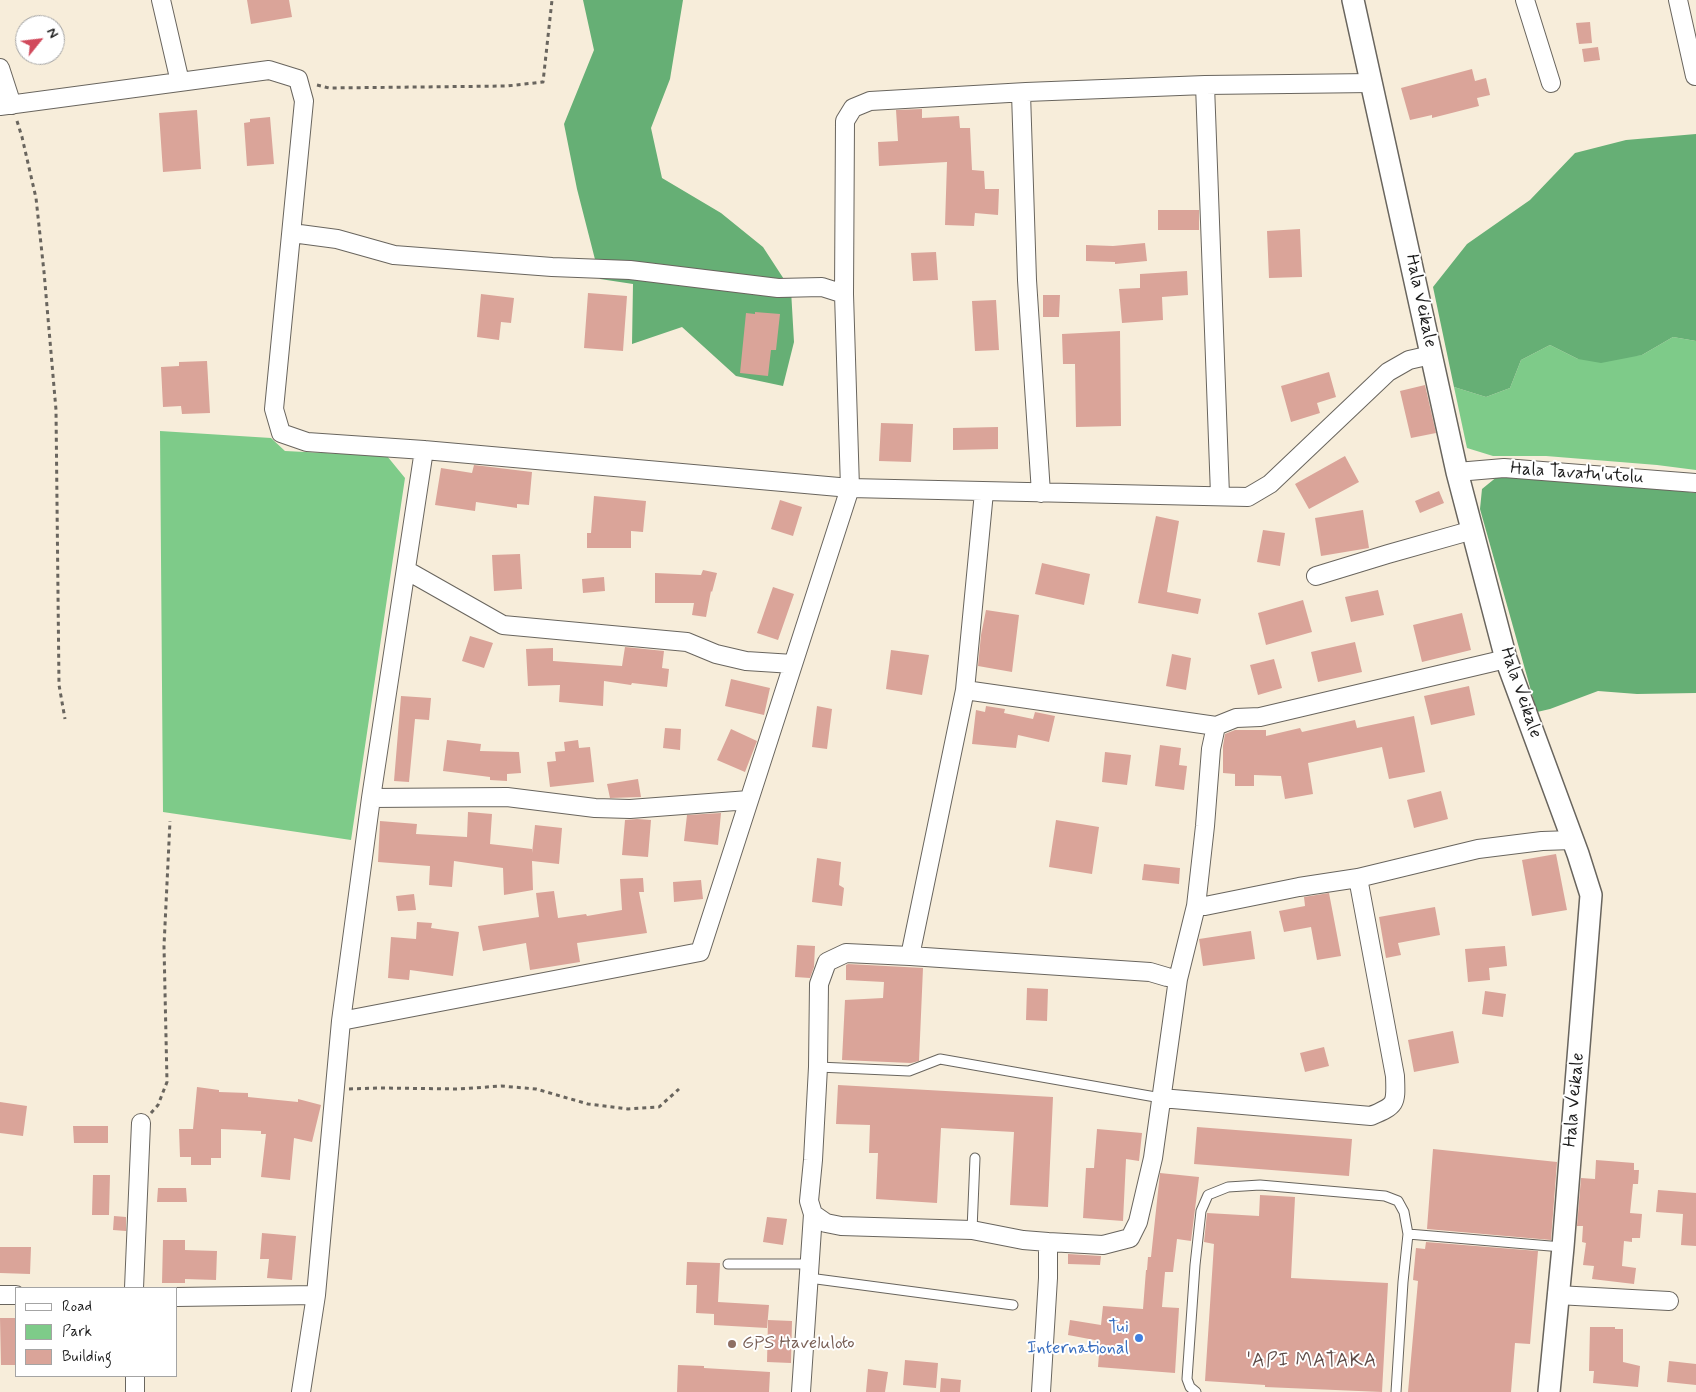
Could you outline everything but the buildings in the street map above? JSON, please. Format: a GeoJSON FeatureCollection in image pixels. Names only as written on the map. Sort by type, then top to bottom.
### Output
{"type":"FeatureCollection","features":[{"type":"Feature","properties":{"kind":"street"},"geometry":{"type":"LineString","coordinates":[[161,0],[180,82]]}},
{"type":"Feature","properties":{"kind":"street","name":"Hala Veikale"},"geometry":{"type":"LineString","coordinates":[[1353,0],[1457,472],[1506,659],[1573,840],[1590,895],[1563,1247],[1549,1392]]}},
{"type":"Feature","properties":{"kind":"street"},"geometry":{"type":"LineString","coordinates":[[1525,0],[1551,83]]}},
{"type":"Feature","properties":{"kind":"street"},"geometry":{"type":"LineString","coordinates":[[1678,0],[1695,76]]}},
{"type":"Feature","properties":{"kind":"street"},"geometry":{"type":"LineString","coordinates":[[0,68],[6,105],[269,70],[298,79],[304,101],[274,409],[280,433],[307,442],[424,450],[850,488],[1248,497],[1270,484],[1388,372],[1408,360],[1431,355]]}},
{"type":"Feature","properties":{"kind":"street"},"geometry":{"type":"LineString","coordinates":[[341,1021],[700,952],[850,488],[844,294],[845,121],[853,108],[870,101],[1021,93],[1205,85],[1372,83]]}},
{"type":"Feature","properties":{"kind":"street"},"geometry":{"type":"LineString","coordinates":[[1205,85],[1220,496]]}},
{"type":"Feature","properties":{"kind":"street"},"geometry":{"type":"LineString","coordinates":[[1021,93],[1028,280],[1041,493]]}},
{"type":"Feature","properties":{"kind":"street"},"geometry":{"type":"LineString","coordinates":[[292,233],[337,239],[394,256],[630,270],[778,288],[822,287],[844,294]]}},
{"type":"Feature","properties":{"kind":"street"},"geometry":{"type":"LineString","coordinates":[[301,1392],[316,1295],[341,1021],[371,798],[424,450]]}},
{"type":"Feature","properties":{"kind":"street","name":"Hala Tavatu'utolu"},"geometry":{"type":"LineString","coordinates":[[1457,472],[1504,468],[1696,483]]}},
{"type":"Feature","properties":{"kind":"street"},"geometry":{"type":"LineString","coordinates":[[910,956],[965,690],[984,492]]}},
{"type":"Feature","properties":{"kind":"street"},"geometry":{"type":"LineString","coordinates":[[1316,576],[1473,530]]}},
{"type":"Feature","properties":{"kind":"street"},"geometry":{"type":"LineString","coordinates":[[406,570],[503,625],[687,642],[716,654],[746,661],[793,664]]}},
{"type":"Feature","properties":{"kind":"street"},"geometry":{"type":"LineString","coordinates":[[965,690],[1216,726],[1236,718],[1260,717],[1506,659]]}},
{"type":"Feature","properties":{"kind":"street"},"geometry":{"type":"LineString","coordinates":[[813,1214],[826,1223],[841,1226],[972,1230],[1023,1240],[1048,1242],[1103,1245],[1130,1238],[1138,1222],[1153,1158],[1178,979],[1196,906],[1211,749],[1216,726]]}},
{"type":"Feature","properties":{"kind":"street"},"geometry":{"type":"LineString","coordinates":[[371,798],[507,797],[595,808],[630,809],[749,800]]}},
{"type":"Feature","properties":{"kind":"street"},"geometry":{"type":"LineString","coordinates":[[1196,906],[1358,878],[1478,849],[1542,841],[1573,840]]}},
{"type":"Feature","properties":{"kind":"street"},"geometry":{"type":"LineString","coordinates":[[1161,1098],[1371,1116],[1390,1108],[1396,1096],[1395,1076],[1358,878]]}},
{"type":"Feature","properties":{"kind":"street"},"geometry":{"type":"LineString","coordinates":[[801,1392],[813,1214],[809,1200],[818,1067],[819,984],[827,962],[846,953],[910,956],[1150,972],[1178,979]]}},
{"type":"Feature","properties":{"kind":"street"},"geometry":{"type":"LineString","coordinates":[[134,1287],[141,1123]]}},
{"type":"Feature","properties":{"kind":"street"},"geometry":{"type":"LineString","coordinates":[[1041,1392],[1048,1278],[1048,1242]]}},
{"type":"Feature","properties":{"kind":"street"},"geometry":{"type":"LineString","coordinates":[[0,1295],[15,1295]]}},
{"type":"Feature","properties":{"kind":"street"},"geometry":{"type":"LineString","coordinates":[[178,1297],[316,1295]]}},
{"type":"Feature","properties":{"kind":"street"},"geometry":{"type":"LineString","coordinates":[[1557,1295],[1670,1301]]}},
{"type":"Feature","properties":{"kind":"street"},"geometry":{"type":"LineString","coordinates":[[135,1377],[135,1392]]}},
{"type":"Feature","properties":{"kind":"lane"},"geometry":{"type":"LineString","coordinates":[[818,1067],[909,1071],[940,1059],[1161,1098]]}},
{"type":"Feature","properties":{"kind":"lane"},"geometry":{"type":"LineString","coordinates":[[972,1230],[976,1158]]}},
{"type":"Feature","properties":{"kind":"lane"},"geometry":{"type":"LineString","coordinates":[[1196,1392],[1190,1387],[1187,1379],[1201,1210],[1208,1195],[1228,1187],[1260,1185],[1385,1196],[1398,1201],[1404,1212],[1408,1234],[1396,1392]]}},
{"type":"Feature","properties":{"kind":"lane"},"geometry":{"type":"LineString","coordinates":[[1408,1234],[1563,1247]]}},
{"type":"Feature","properties":{"kind":"lane"},"geometry":{"type":"LineString","coordinates":[[728,1264],[810,1271],[1012,1305]]}},
{"type":"Feature","properties":{"kind":"path"},"geometry":{"type":"LineString","coordinates":[[298,79],[329,88],[507,86],[543,82],[552,0]]}},
{"type":"Feature","properties":{"kind":"path"},"geometry":{"type":"LineString","coordinates":[[6,105],[22,138],[36,198],[45,282],[56,410],[59,685],[65,719]]}},
{"type":"Feature","properties":{"kind":"path"},"geometry":{"type":"LineString","coordinates":[[141,1123],[158,1105],[167,1082],[164,946],[170,821]]}},
{"type":"Feature","properties":{"kind":"path"},"geometry":{"type":"LineString","coordinates":[[335,1090],[379,1088],[459,1089],[501,1086],[536,1089],[588,1104],[628,1109],[659,1106],[679,1089]]}},
{"type":"Feature","properties":{"kind":"green space"},"geometry":{"type":"Polygon","coordinates":[[[583,0],[683,0],[670,79],[651,128],[662,178],[721,213],[763,247],[791,290],[794,342],[783,386],[736,376],[682,327],[632,344],[633,284],[600,279],[577,189],[564,124],[594,50],[583,0]]]}},
{"type":"Feature","properties":{"kind":"green space"},"geometry":{"type":"Polygon","coordinates":[[[1696,134],[1696,341],[1673,337],[1642,355],[1601,363],[1578,359],[1550,345],[1521,360],[1510,388],[1486,397],[1454,387],[1433,287],[1467,244],[1530,200],[1575,153],[1626,140],[1696,134]]]}},
{"type":"Feature","properties":{"kind":"green space"},"geometry":{"type":"Polygon","coordinates":[[[1673,337],[1696,341],[1696,470],[1546,456],[1493,456],[1467,448],[1454,387],[1486,397],[1510,388],[1521,360],[1550,345],[1578,359],[1642,355],[1673,337]]]}},
{"type":"Feature","properties":{"kind":"green space"},"geometry":{"type":"Polygon","coordinates":[[[160,431],[271,438],[285,451],[387,456],[405,478],[351,840],[163,812],[160,431]]]}},
{"type":"Feature","properties":{"kind":"green space"},"geometry":{"type":"Polygon","coordinates":[[[1498,476],[1640,486],[1696,493],[1696,693],[1637,694],[1598,691],[1537,712],[1480,509],[1482,489],[1498,476]]]}},
{"type":"Feature","properties":{"kind":"place","name":"Tui International"},"geometry":{"type":"Point","coordinates":[1139,1338]}},
{"type":"Feature","properties":{"kind":"place","name":"GPS Haveluloto"},"geometry":{"type":"Point","coordinates":[732,1344]}},
{"type":"Feature","properties":{"kind":"district","name":"'API MATAKA"},"geometry":{"type":"Point","coordinates":[1312,1362]}}]}
